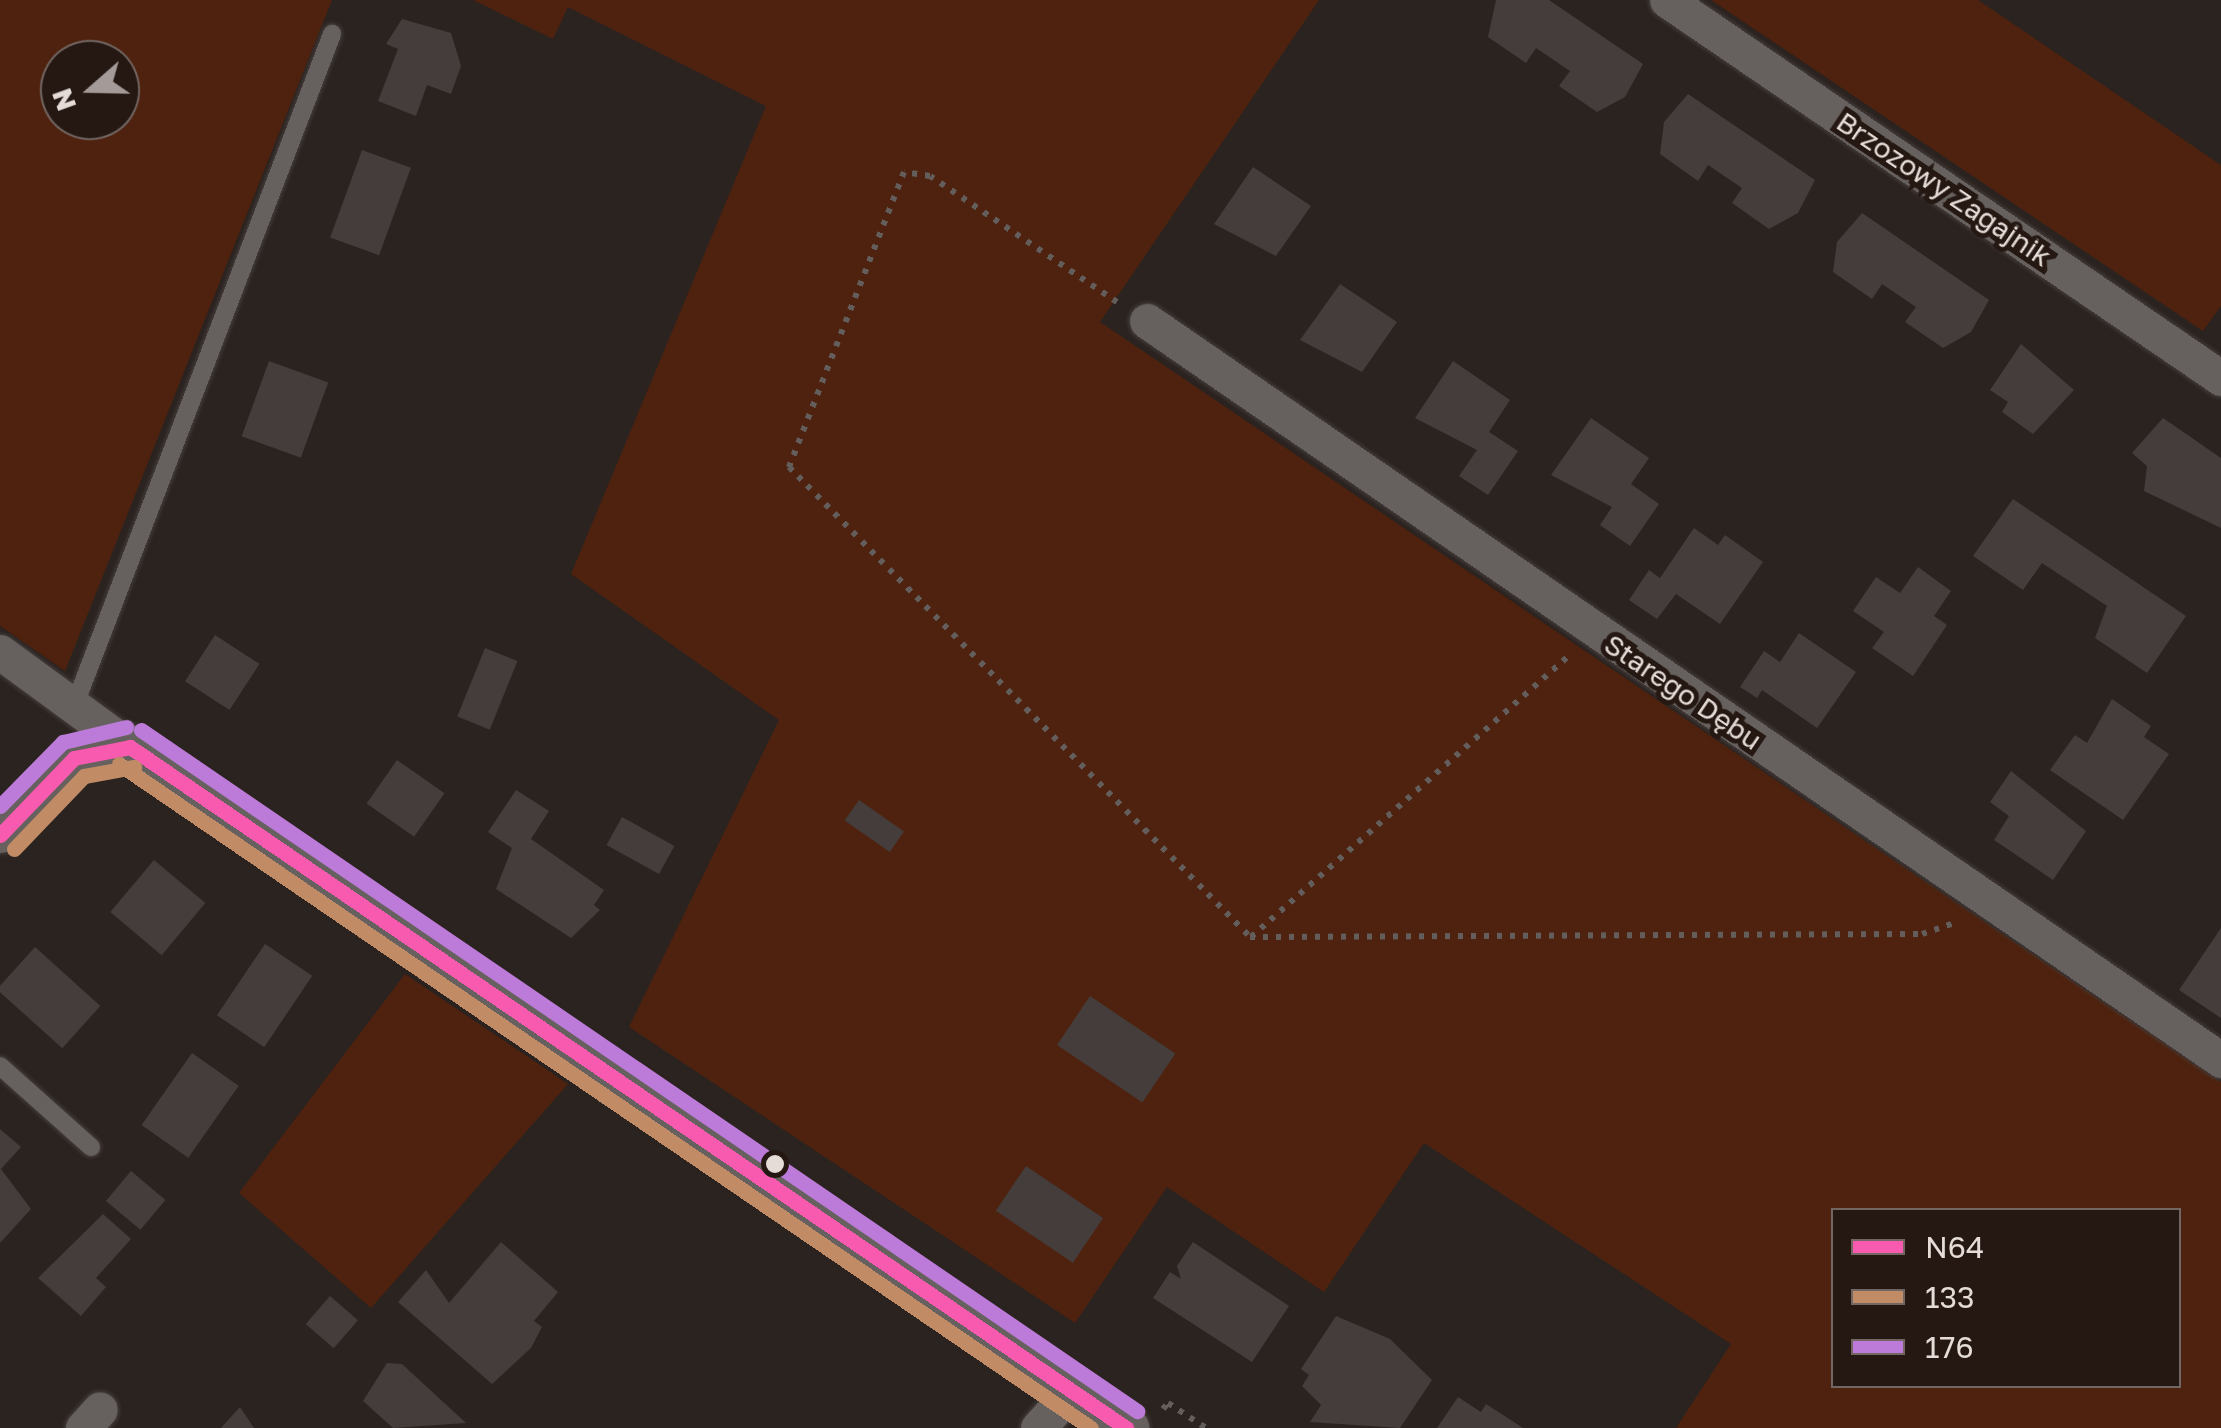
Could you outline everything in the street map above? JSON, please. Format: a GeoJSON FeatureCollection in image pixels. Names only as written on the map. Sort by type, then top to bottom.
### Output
{"type":"FeatureCollection","features":[{"type":"Feature","properties":{"kind":"street","name":"Brzozowy Zagajnik"},"geometry":{"type":"LineString","coordinates":[[1667,0],[2221,378]]}},
{"type":"Feature","properties":{"kind":"street","name":"Starego Dębu"},"geometry":{"type":"LineString","coordinates":[[1147,322],[2221,1060]]}},
{"type":"Feature","properties":{"kind":"street"},"geometry":{"type":"LineString","coordinates":[[0,652],[130,747],[1072,1389],[1142,1422]]}},
{"type":"Feature","properties":{"kind":"street"},"geometry":{"type":"LineString","coordinates":[[0,835],[74,758],[130,747]]}},
{"type":"Feature","properties":{"kind":"street"},"geometry":{"type":"LineString","coordinates":[[1038,1428],[1072,1389]]}},
{"type":"Feature","properties":{"kind":"lane"},"geometry":{"type":"LineString","coordinates":[[75,704],[332,34]]}},
{"type":"Feature","properties":{"kind":"lane"},"geometry":{"type":"LineString","coordinates":[[0,1066],[91,1147]]}},
{"type":"Feature","properties":{"kind":"path"},"geometry":{"type":"LineString","coordinates":[[1147,322],[930,176],[904,172],[790,467],[1250,938],[1922,934],[1998,908]]}},
{"type":"Feature","properties":{"kind":"path"},"geometry":{"type":"LineString","coordinates":[[1250,938],[1576,650],[1588,628]]}},
{"type":"Feature","properties":{"kind":"path"},"geometry":{"type":"LineString","coordinates":[[1142,1422],[1168,1403],[1206,1428]]}},
{"type":"Feature","properties":{"kind":"shaded area"},"geometry":{"type":"Polygon","coordinates":[[[0,0],[332,0],[65,671],[0,626],[0,0]]]}},
{"type":"Feature","properties":{"kind":"shaded area"},"geometry":{"type":"Polygon","coordinates":[[[473,0],[1319,0],[1100,322],[2221,1082],[2221,1428],[1676,1428],[1731,1344],[1424,1143],[1324,1292],[1167,1187],[1075,1323],[629,1027],[779,720],[571,574],[766,106],[568,7],[553,39],[473,0]]]}},
{"type":"Feature","properties":{"kind":"shaded area"},"geometry":{"type":"Polygon","coordinates":[[[1711,0],[1978,0],[2221,165],[2221,306],[2203,331],[1711,0]]]}},
{"type":"Feature","properties":{"kind":"shaded area"},"geometry":{"type":"Polygon","coordinates":[[[405,974],[568,1084],[371,1308],[239,1193],[405,974]]]}},
{"type":"Feature","properties":{"kind":"building"},"geometry":{"type":"Polygon","coordinates":[[[1496,0],[1549,0],[1643,64],[1625,97],[1597,112],[1559,86],[1570,71],[1536,48],[1526,63],[1488,37],[1496,0]]]}},
{"type":"Feature","properties":{"kind":"building"},"geometry":{"type":"Polygon","coordinates":[[[402,19],[451,33],[461,66],[451,94],[427,85],[416,116],[378,101],[398,49],[386,44],[402,19]]]}},
{"type":"Feature","properties":{"kind":"building"},"geometry":{"type":"Polygon","coordinates":[[[1688,94],[1815,180],[1798,213],[1769,229],[1732,203],[1742,188],[1708,165],[1698,181],[1660,154],[1664,122],[1688,94]]]}},
{"type":"Feature","properties":{"kind":"building"},"geometry":{"type":"Polygon","coordinates":[[[362,150],[411,168],[379,255],[330,237],[362,150]]]}},
{"type":"Feature","properties":{"kind":"building"},"geometry":{"type":"Polygon","coordinates":[[[1253,167],[1311,206],[1276,256],[1214,224],[1253,167]]]}},
{"type":"Feature","properties":{"kind":"building"},"geometry":{"type":"Polygon","coordinates":[[[1862,213],[1989,300],[1971,332],[1943,348],[1905,322],[1916,307],[1882,284],[1872,299],[1833,272],[1837,242],[1862,213]]]}},
{"type":"Feature","properties":{"kind":"building"},"geometry":{"type":"Polygon","coordinates":[[[1340,284],[1397,322],[1362,372],[1300,340],[1340,284]]]}},
{"type":"Feature","properties":{"kind":"building"},"geometry":{"type":"Polygon","coordinates":[[[2021,344],[2074,390],[2033,434],[2002,412],[2008,402],[1990,390],[2021,344]]]}},
{"type":"Feature","properties":{"kind":"building"},"geometry":{"type":"Polygon","coordinates":[[[269,361],[328,383],[301,458],[242,436],[269,361]]]}},
{"type":"Feature","properties":{"kind":"building"},"geometry":{"type":"Polygon","coordinates":[[[1453,361],[1510,400],[1489,432],[1518,451],[1488,495],[1459,476],[1477,450],[1415,418],[1453,361]]]}},
{"type":"Feature","properties":{"kind":"building"},"geometry":{"type":"Polygon","coordinates":[[[1591,418],[1649,458],[1631,484],[1659,504],[1630,546],[1600,525],[1612,507],[1551,475],[1591,418]]]}},
{"type":"Feature","properties":{"kind":"building"},"geometry":{"type":"Polygon","coordinates":[[[2163,418],[2221,458],[2221,528],[2144,491],[2147,466],[2132,453],[2163,418]]]}},
{"type":"Feature","properties":{"kind":"building"},"geometry":{"type":"Polygon","coordinates":[[[2013,499],[2186,616],[2147,673],[2095,638],[2107,606],[2042,563],[2023,590],[1973,556],[2013,499]]]}},
{"type":"Feature","properties":{"kind":"building"},"geometry":{"type":"Polygon","coordinates":[[[1694,528],[1718,545],[1725,535],[1763,562],[1720,624],[1676,594],[1657,619],[1629,600],[1649,570],[1660,578],[1694,528]]]}},
{"type":"Feature","properties":{"kind":"building"},"geometry":{"type":"Polygon","coordinates":[[[1918,567],[1951,591],[1934,616],[1947,625],[1913,676],[1872,648],[1884,632],[1853,611],[1876,577],[1900,593],[1918,567]]]}},
{"type":"Feature","properties":{"kind":"building"},"geometry":{"type":"Polygon","coordinates":[[[1799,633],[1856,672],[1817,728],[1762,690],[1757,698],[1740,687],[1764,651],[1780,662],[1799,633]]]}},
{"type":"Feature","properties":{"kind":"building"},"geometry":{"type":"Polygon","coordinates":[[[215,635],[259,664],[229,710],[185,681],[215,635]]]}},
{"type":"Feature","properties":{"kind":"building"},"geometry":{"type":"Polygon","coordinates":[[[485,648],[517,661],[490,730],[457,717],[485,648]]]}},
{"type":"Feature","properties":{"kind":"building"},"geometry":{"type":"Polygon","coordinates":[[[2112,699],[2151,726],[2144,737],[2169,754],[2123,820],[2050,770],[2075,735],[2087,743],[2112,699]]]}},
{"type":"Feature","properties":{"kind":"building"},"geometry":{"type":"Polygon","coordinates":[[[397,760],[445,793],[414,837],[367,803],[397,760]]]}},
{"type":"Feature","properties":{"kind":"building"},"geometry":{"type":"Polygon","coordinates":[[[2011,771],[2086,831],[2053,880],[1994,840],[2009,816],[1990,802],[2011,771]]]}},
{"type":"Feature","properties":{"kind":"building"},"geometry":{"type":"Polygon","coordinates":[[[516,790],[549,811],[531,839],[604,890],[594,905],[600,910],[571,938],[496,889],[512,848],[488,832],[516,790]]]}},
{"type":"Feature","properties":{"kind":"building"},"geometry":{"type":"Polygon","coordinates":[[[859,800],[904,832],[890,852],[845,820],[859,800]]]}},
{"type":"Feature","properties":{"kind":"building"},"geometry":{"type":"Polygon","coordinates":[[[622,817],[674,846],[659,874],[606,845],[622,817]]]}},
{"type":"Feature","properties":{"kind":"building"},"geometry":{"type":"Polygon","coordinates":[[[154,860],[205,903],[162,955],[110,912],[154,860]]]}},
{"type":"Feature","properties":{"kind":"building"},"geometry":{"type":"Polygon","coordinates":[[[2221,928],[2221,1018],[2179,990],[2221,928]]]}},
{"type":"Feature","properties":{"kind":"building"},"geometry":{"type":"Polygon","coordinates":[[[265,944],[312,976],[264,1047],[217,1015],[265,944]]]}},
{"type":"Feature","properties":{"kind":"building"},"geometry":{"type":"Polygon","coordinates":[[[35,947],[100,1006],[62,1048],[0,992],[0,986],[35,947]]]}},
{"type":"Feature","properties":{"kind":"building"},"geometry":{"type":"Polygon","coordinates":[[[1090,996],[1175,1054],[1142,1103],[1057,1045],[1090,996]]]}},
{"type":"Feature","properties":{"kind":"building"},"geometry":{"type":"Polygon","coordinates":[[[192,1053],[239,1086],[188,1158],[142,1125],[192,1053]]]}},
{"type":"Feature","properties":{"kind":"building"},"geometry":{"type":"Polygon","coordinates":[[[0,1129],[21,1147],[1,1169],[31,1209],[0,1243],[0,1129]]]}},
{"type":"Feature","properties":{"kind":"building"},"geometry":{"type":"Polygon","coordinates":[[[1026,1166],[1103,1218],[1073,1263],[996,1211],[1026,1166]]]}},
{"type":"Feature","properties":{"kind":"building"},"geometry":{"type":"Polygon","coordinates":[[[131,1171],[165,1200],[140,1230],[106,1201],[131,1171]]]}},
{"type":"Feature","properties":{"kind":"building"},"geometry":{"type":"Polygon","coordinates":[[[103,1214],[131,1239],[96,1278],[106,1287],[81,1316],[38,1278],[103,1214]]]}},
{"type":"Feature","properties":{"kind":"building"},"geometry":{"type":"Polygon","coordinates":[[[501,1242],[558,1292],[534,1321],[542,1327],[531,1348],[492,1384],[398,1302],[426,1270],[449,1303],[501,1242]]]}},
{"type":"Feature","properties":{"kind":"building"},"geometry":{"type":"Polygon","coordinates":[[[1193,1242],[1289,1306],[1252,1362],[1153,1298],[1170,1272],[1181,1279],[1177,1266],[1193,1242]]]}},
{"type":"Feature","properties":{"kind":"building"},"geometry":{"type":"Polygon","coordinates":[[[330,1296],[358,1320],[334,1348],[306,1324],[330,1296]]]}},
{"type":"Feature","properties":{"kind":"building"},"geometry":{"type":"Polygon","coordinates":[[[1336,1316],[1390,1339],[1432,1380],[1400,1428],[1310,1422],[1321,1405],[1302,1386],[1309,1375],[1301,1369],[1336,1316]]]}},
{"type":"Feature","properties":{"kind":"building"},"geometry":{"type":"Polygon","coordinates":[[[387,1363],[402,1364],[466,1423],[393,1428],[363,1401],[387,1363]]]}},
{"type":"Feature","properties":{"kind":"building"},"geometry":{"type":"Polygon","coordinates":[[[1458,1397],[1481,1412],[1486,1404],[1523,1428],[1437,1428],[1458,1397]]]}},
{"type":"Feature","properties":{"kind":"building"},"geometry":{"type":"Polygon","coordinates":[[[240,1407],[254,1428],[221,1428],[230,1418],[240,1407]]]}},
{"type":"Feature","properties":{"kind":"transit line","name":"176"},"geometry":{"type":"LineString","coordinates":[[0,806],[63,742],[126,727]]}},
{"type":"Feature","properties":{"kind":"transit line","name":"176"},"geometry":{"type":"LineString","coordinates":[[141,730],[1137,1411]]}},
{"type":"Feature","properties":{"kind":"transit line","name":"N64"},"geometry":{"type":"LineString","coordinates":[[130,747],[1126,1428]]}},
{"type":"Feature","properties":{"kind":"transit line","name":"N64"},"geometry":{"type":"LineString","coordinates":[[0,835],[74,758],[130,747]]}},
{"type":"Feature","properties":{"kind":"transit line","name":"133"},"geometry":{"type":"LineString","coordinates":[[119,764],[1091,1428]]}},
{"type":"Feature","properties":{"kind":"transit line","name":"133"},"geometry":{"type":"LineString","coordinates":[[14,849],[84,776],[134,767]]}}]}
